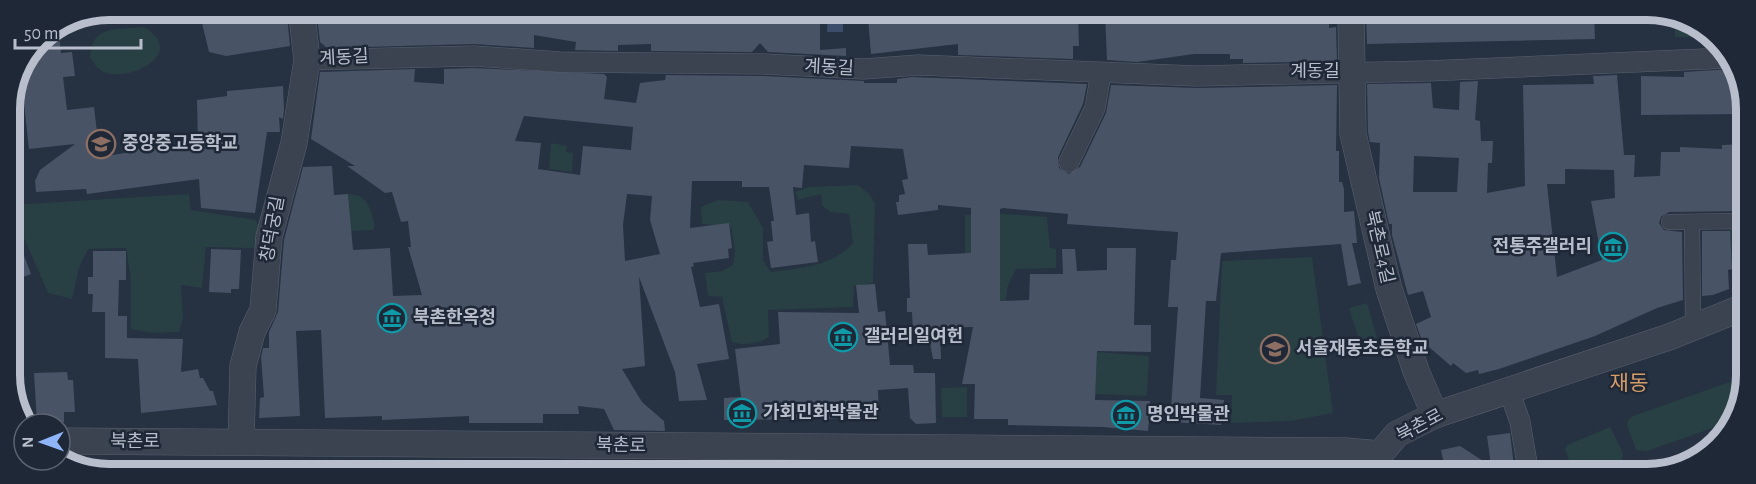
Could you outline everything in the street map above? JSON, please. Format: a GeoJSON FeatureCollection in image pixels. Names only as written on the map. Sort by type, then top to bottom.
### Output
{"type":"FeatureCollection","features":[{"type":"Feature","properties":{"kind":"street","name":"창덕궁길"},"geometry":{"type":"LineString","coordinates":[[242,442],[243,366],[252,332],[263,310],[269,237],[294,143],[307,60],[302,20]]}},
{"type":"Feature","properties":{"kind":"street","name":"북촌로4길"},"geometry":{"type":"LineString","coordinates":[[1351,20],[1353,134],[1389,289],[1416,371],[1435,415]]}},
{"type":"Feature","properties":{"kind":"street","name":"계동길"},"geometry":{"type":"LineString","coordinates":[[307,60],[474,56],[583,63],[753,63],[864,69],[918,65],[1197,76],[1721,58]]}},
{"type":"Feature","properties":{"kind":"street"},"geometry":{"type":"LineString","coordinates":[[1069,162],[1095,108],[1101,73]]}},
{"type":"Feature","properties":{"kind":"street"},"geometry":{"type":"LineString","coordinates":[[1669,222],[1736,221]]}},
{"type":"Feature","properties":{"kind":"street"},"geometry":{"type":"LineString","coordinates":[[1692,223],[1693,326]]}},
{"type":"Feature","properties":{"kind":"street","name":"북촌로"},"geometry":{"type":"LineString","coordinates":[[72,441],[1346,451],[1378,464],[1397,434],[1435,415],[1669,337],[1736,310]]}},
{"type":"Feature","properties":{"kind":"street"},"geometry":{"type":"LineString","coordinates":[[1509,390],[1520,422],[1527,464]]}},
{"type":"Feature","properties":{"kind":"green space"},"geometry":{"type":"Polygon","coordinates":[[[1675,24],[1700,37],[1675,37],[1675,24]]]}},
{"type":"Feature","properties":{"kind":"green space"},"geometry":{"type":"Polygon","coordinates":[[[144,27],[157,38],[160,48],[156,58],[147,66],[121,74],[109,74],[96,66],[90,57],[95,39],[101,34],[116,29],[144,27]]]}},
{"type":"Feature","properties":{"kind":"green space"},"geometry":{"type":"Polygon","coordinates":[[[551,143],[567,146],[566,152],[573,153],[572,172],[549,169],[551,143]]]}},
{"type":"Feature","properties":{"kind":"green space"},"geometry":{"type":"Polygon","coordinates":[[[858,185],[869,194],[875,203],[873,283],[854,286],[853,307],[768,310],[769,337],[751,344],[732,342],[722,297],[708,296],[705,273],[722,271],[733,265],[735,252],[731,227],[702,224],[701,207],[718,200],[748,202],[763,228],[763,260],[771,272],[793,269],[815,265],[836,257],[853,243],[849,214],[831,212],[822,206],[821,194],[798,200],[795,192],[808,187],[858,185]]]}},
{"type":"Feature","properties":{"kind":"green space"},"geometry":{"type":"Polygon","coordinates":[[[189,194],[191,210],[256,220],[261,233],[255,248],[206,247],[202,288],[181,285],[183,318],[179,332],[152,333],[131,329],[131,280],[126,248],[88,249],[79,268],[72,299],[48,293],[20,232],[20,204],[189,194]]]}},
{"type":"Feature","properties":{"kind":"green space"},"geometry":{"type":"Polygon","coordinates":[[[348,194],[360,196],[367,203],[375,225],[373,230],[351,231],[348,194]]]}},
{"type":"Feature","properties":{"kind":"green space"},"geometry":{"type":"Polygon","coordinates":[[[1004,214],[1047,217],[1050,248],[1056,249],[1056,268],[1016,269],[1008,285],[1003,324],[965,320],[965,215],[1004,214]]]}},
{"type":"Feature","properties":{"kind":"green space"},"geometry":{"type":"Polygon","coordinates":[[[1729,226],[1736,226],[1736,286],[1733,287],[1729,226]]]}},
{"type":"Feature","properties":{"kind":"green space"},"geometry":{"type":"Polygon","coordinates":[[[1312,257],[1333,413],[1291,421],[1231,423],[1232,395],[1216,395],[1222,261],[1312,257]]]}},
{"type":"Feature","properties":{"kind":"green space"},"geometry":{"type":"Polygon","coordinates":[[[1367,303],[1379,345],[1368,349],[1360,343],[1349,308],[1367,303]]]}},
{"type":"Feature","properties":{"kind":"green space"},"geometry":{"type":"Polygon","coordinates":[[[1097,352],[1149,356],[1147,396],[1095,394],[1097,352]]]}},
{"type":"Feature","properties":{"kind":"green space"},"geometry":{"type":"Polygon","coordinates":[[[1736,380],[1730,410],[1722,425],[1647,451],[1636,450],[1627,425],[1628,420],[1633,416],[1736,380]]]}},
{"type":"Feature","properties":{"kind":"green space"},"geometry":{"type":"Polygon","coordinates":[[[967,387],[967,417],[942,417],[941,388],[967,387]]]}},
{"type":"Feature","properties":{"kind":"green space"},"geometry":{"type":"Polygon","coordinates":[[[1610,427],[1623,453],[1622,460],[1612,464],[1571,464],[1565,450],[1567,445],[1610,427]]]}},
{"type":"Feature","properties":{"kind":"water"},"geometry":{"type":"Polygon","coordinates":[[[828,20],[843,20],[843,32],[827,32],[828,20]]]}},
{"type":"Feature","properties":{"kind":"building"},"geometry":{"type":"Polygon","coordinates":[[[201,20],[287,20],[290,46],[226,56],[209,52],[201,20]]]}},
{"type":"Feature","properties":{"kind":"building"},"geometry":{"type":"Polygon","coordinates":[[[317,20],[820,20],[820,50],[846,48],[846,56],[768,52],[760,43],[752,52],[651,51],[651,44],[618,45],[618,51],[575,50],[576,42],[534,35],[534,48],[474,44],[327,48],[320,42],[317,20]]]}},
{"type":"Feature","properties":{"kind":"building"},"geometry":{"type":"Polygon","coordinates":[[[868,20],[1078,20],[1079,46],[1073,46],[1073,59],[958,55],[958,44],[871,54],[868,20]]]}},
{"type":"Feature","properties":{"kind":"building"},"geometry":{"type":"Polygon","coordinates":[[[1105,20],[1329,20],[1329,28],[1336,27],[1337,61],[1243,63],[1243,59],[1230,59],[1230,54],[1194,54],[1137,62],[1107,60],[1105,20]]]}},
{"type":"Feature","properties":{"kind":"building"},"geometry":{"type":"Polygon","coordinates":[[[1366,20],[1594,20],[1595,39],[1367,44],[1366,20]]]}},
{"type":"Feature","properties":{"kind":"building"},"geometry":{"type":"Polygon","coordinates":[[[59,35],[61,53],[72,52],[75,76],[63,77],[67,110],[94,107],[100,157],[125,153],[132,148],[145,150],[198,143],[197,100],[227,96],[227,91],[283,86],[283,119],[279,117],[280,132],[267,132],[255,213],[201,208],[199,179],[87,194],[86,189],[36,192],[35,181],[40,170],[75,144],[29,149],[23,85],[38,54],[59,35]]]}},
{"type":"Feature","properties":{"kind":"building"},"geometry":{"type":"Polygon","coordinates":[[[474,68],[604,74],[607,77],[604,99],[636,103],[640,83],[665,80],[666,75],[764,76],[864,81],[864,83],[897,83],[897,79],[912,77],[1087,84],[1083,104],[1058,157],[1059,168],[1069,174],[1080,167],[1106,113],[1111,85],[1197,88],[1337,85],[1336,151],[1339,151],[1339,182],[1342,182],[1344,189],[1344,212],[1354,211],[1357,243],[1352,243],[1361,283],[1348,286],[1341,244],[1221,253],[1216,301],[1206,301],[1200,398],[1224,400],[1221,425],[1170,422],[1178,307],[1168,307],[1171,260],[1176,260],[1178,232],[1067,224],[1068,214],[1000,209],[1000,301],[1029,300],[1030,274],[1063,274],[1062,249],[1075,249],[1077,271],[1107,270],[1107,248],[1136,248],[1134,325],[1151,325],[1151,352],[1097,351],[1095,400],[1150,401],[1148,431],[1103,427],[1008,425],[1008,419],[974,419],[975,384],[962,384],[973,327],[940,328],[941,359],[933,359],[928,333],[913,333],[912,312],[907,312],[907,298],[910,298],[908,244],[927,244],[928,255],[971,253],[971,208],[938,205],[938,210],[898,215],[896,202],[899,202],[899,195],[905,194],[902,180],[908,179],[903,149],[851,146],[849,168],[804,165],[802,188],[793,187],[796,215],[809,213],[811,242],[815,241],[818,262],[771,268],[767,242],[773,241],[771,221],[774,221],[769,187],[742,187],[742,181],[692,181],[690,228],[729,223],[732,248],[728,249],[729,258],[693,263],[694,266],[691,267],[700,307],[719,304],[729,359],[697,364],[707,400],[679,401],[675,372],[639,277],[645,366],[622,369],[642,402],[664,421],[665,431],[614,430],[604,409],[578,406],[579,414],[543,414],[543,423],[469,423],[469,416],[382,420],[382,416],[325,418],[321,330],[296,331],[300,416],[259,418],[260,398],[264,397],[261,357],[263,348],[269,348],[269,332],[278,312],[284,240],[303,167],[332,166],[334,195],[348,194],[353,250],[390,248],[393,296],[422,295],[408,247],[411,247],[408,221],[401,222],[392,192],[385,193],[347,166],[355,166],[311,139],[320,72],[415,69],[414,82],[444,84],[444,69],[474,68]],[[524,116],[515,141],[541,143],[538,169],[580,175],[583,146],[631,150],[633,127],[524,116]],[[627,194],[623,225],[625,261],[660,254],[650,220],[652,196],[627,194]]]}},
{"type":"Feature","properties":{"kind":"building"},"geometry":{"type":"Polygon","coordinates":[[[1728,69],[1735,91],[1736,114],[1641,115],[1641,76],[1684,77],[1684,72],[1728,69]]]}},
{"type":"Feature","properties":{"kind":"building"},"geometry":{"type":"Polygon","coordinates":[[[1617,75],[1624,155],[1635,155],[1634,177],[1660,176],[1661,152],[1680,152],[1680,147],[1722,149],[1722,145],[1736,144],[1736,211],[1669,212],[1661,217],[1659,223],[1664,230],[1682,232],[1683,300],[1657,308],[1595,336],[1499,369],[1479,374],[1478,370],[1466,373],[1453,363],[1451,366],[1422,341],[1416,324],[1431,317],[1423,291],[1408,295],[1379,178],[1380,143],[1370,142],[1368,132],[1367,84],[1431,83],[1433,108],[1459,110],[1460,82],[1478,81],[1475,120],[1480,121],[1481,141],[1493,141],[1492,163],[1488,163],[1487,193],[1525,186],[1523,85],[1594,84],[1593,76],[1617,75]],[[1414,156],[1413,192],[1457,192],[1459,158],[1414,156]],[[1565,169],[1565,184],[1547,184],[1557,277],[1602,260],[1591,201],[1615,198],[1614,170],[1565,169]]]}},
{"type":"Feature","properties":{"kind":"building"},"geometry":{"type":"Polygon","coordinates":[[[1702,231],[1730,231],[1732,269],[1728,270],[1729,289],[1702,296],[1702,231]]]}},
{"type":"Feature","properties":{"kind":"building"},"geometry":{"type":"Polygon","coordinates":[[[19,245],[31,274],[19,278],[19,245]]]}},
{"type":"Feature","properties":{"kind":"building"},"geometry":{"type":"Polygon","coordinates":[[[211,249],[241,250],[239,289],[231,289],[231,293],[209,292],[211,249]]]}},
{"type":"Feature","properties":{"kind":"building"},"geometry":{"type":"Polygon","coordinates":[[[93,251],[126,251],[126,280],[119,280],[118,316],[127,316],[127,338],[183,339],[181,372],[198,369],[200,378],[203,378],[210,391],[213,391],[217,405],[141,413],[138,359],[105,358],[105,312],[92,312],[93,294],[88,294],[88,277],[93,277],[93,251]]]}},
{"type":"Feature","properties":{"kind":"building"},"geometry":{"type":"Polygon","coordinates":[[[875,284],[878,312],[885,311],[890,365],[913,365],[914,373],[935,373],[936,423],[916,424],[910,418],[908,388],[878,390],[879,415],[828,419],[724,420],[724,398],[741,397],[735,349],[780,344],[778,312],[859,313],[856,285],[875,284]]]}},
{"type":"Feature","properties":{"kind":"building"},"geometry":{"type":"Polygon","coordinates":[[[67,372],[68,380],[73,380],[75,412],[36,412],[34,373],[67,372]]]}},
{"type":"Feature","properties":{"kind":"building"},"geometry":{"type":"Polygon","coordinates":[[[1510,433],[1514,464],[1491,464],[1487,436],[1510,433]]]}},
{"type":"Feature","properties":{"kind":"building"},"geometry":{"type":"Polygon","coordinates":[[[1460,446],[1488,464],[1444,464],[1441,450],[1460,446]]]}},
{"type":"Feature","properties":{"kind":"place","name":"중앙중고등학교"},"geometry":{"type":"Point","coordinates":[101,144]}},
{"type":"Feature","properties":{"kind":"place","name":"전통주갤러리"},"geometry":{"type":"Point","coordinates":[1613,247]}},
{"type":"Feature","properties":{"kind":"place","name":"북촌한옥청"},"geometry":{"type":"Point","coordinates":[392,318]}},
{"type":"Feature","properties":{"kind":"place","name":"갤러리일여헌"},"geometry":{"type":"Point","coordinates":[843,337]}},
{"type":"Feature","properties":{"kind":"place","name":"서울재동초등학교"},"geometry":{"type":"Point","coordinates":[1275,349]}},
{"type":"Feature","properties":{"kind":"place","name":"가회민화박물관"},"geometry":{"type":"Point","coordinates":[742,413]}},
{"type":"Feature","properties":{"kind":"place","name":"명인박물관"},"geometry":{"type":"Point","coordinates":[1126,415]}},
{"type":"Feature","properties":{"kind":"district","name":"재동"},"geometry":{"type":"Point","coordinates":[1629,383]}}]}
